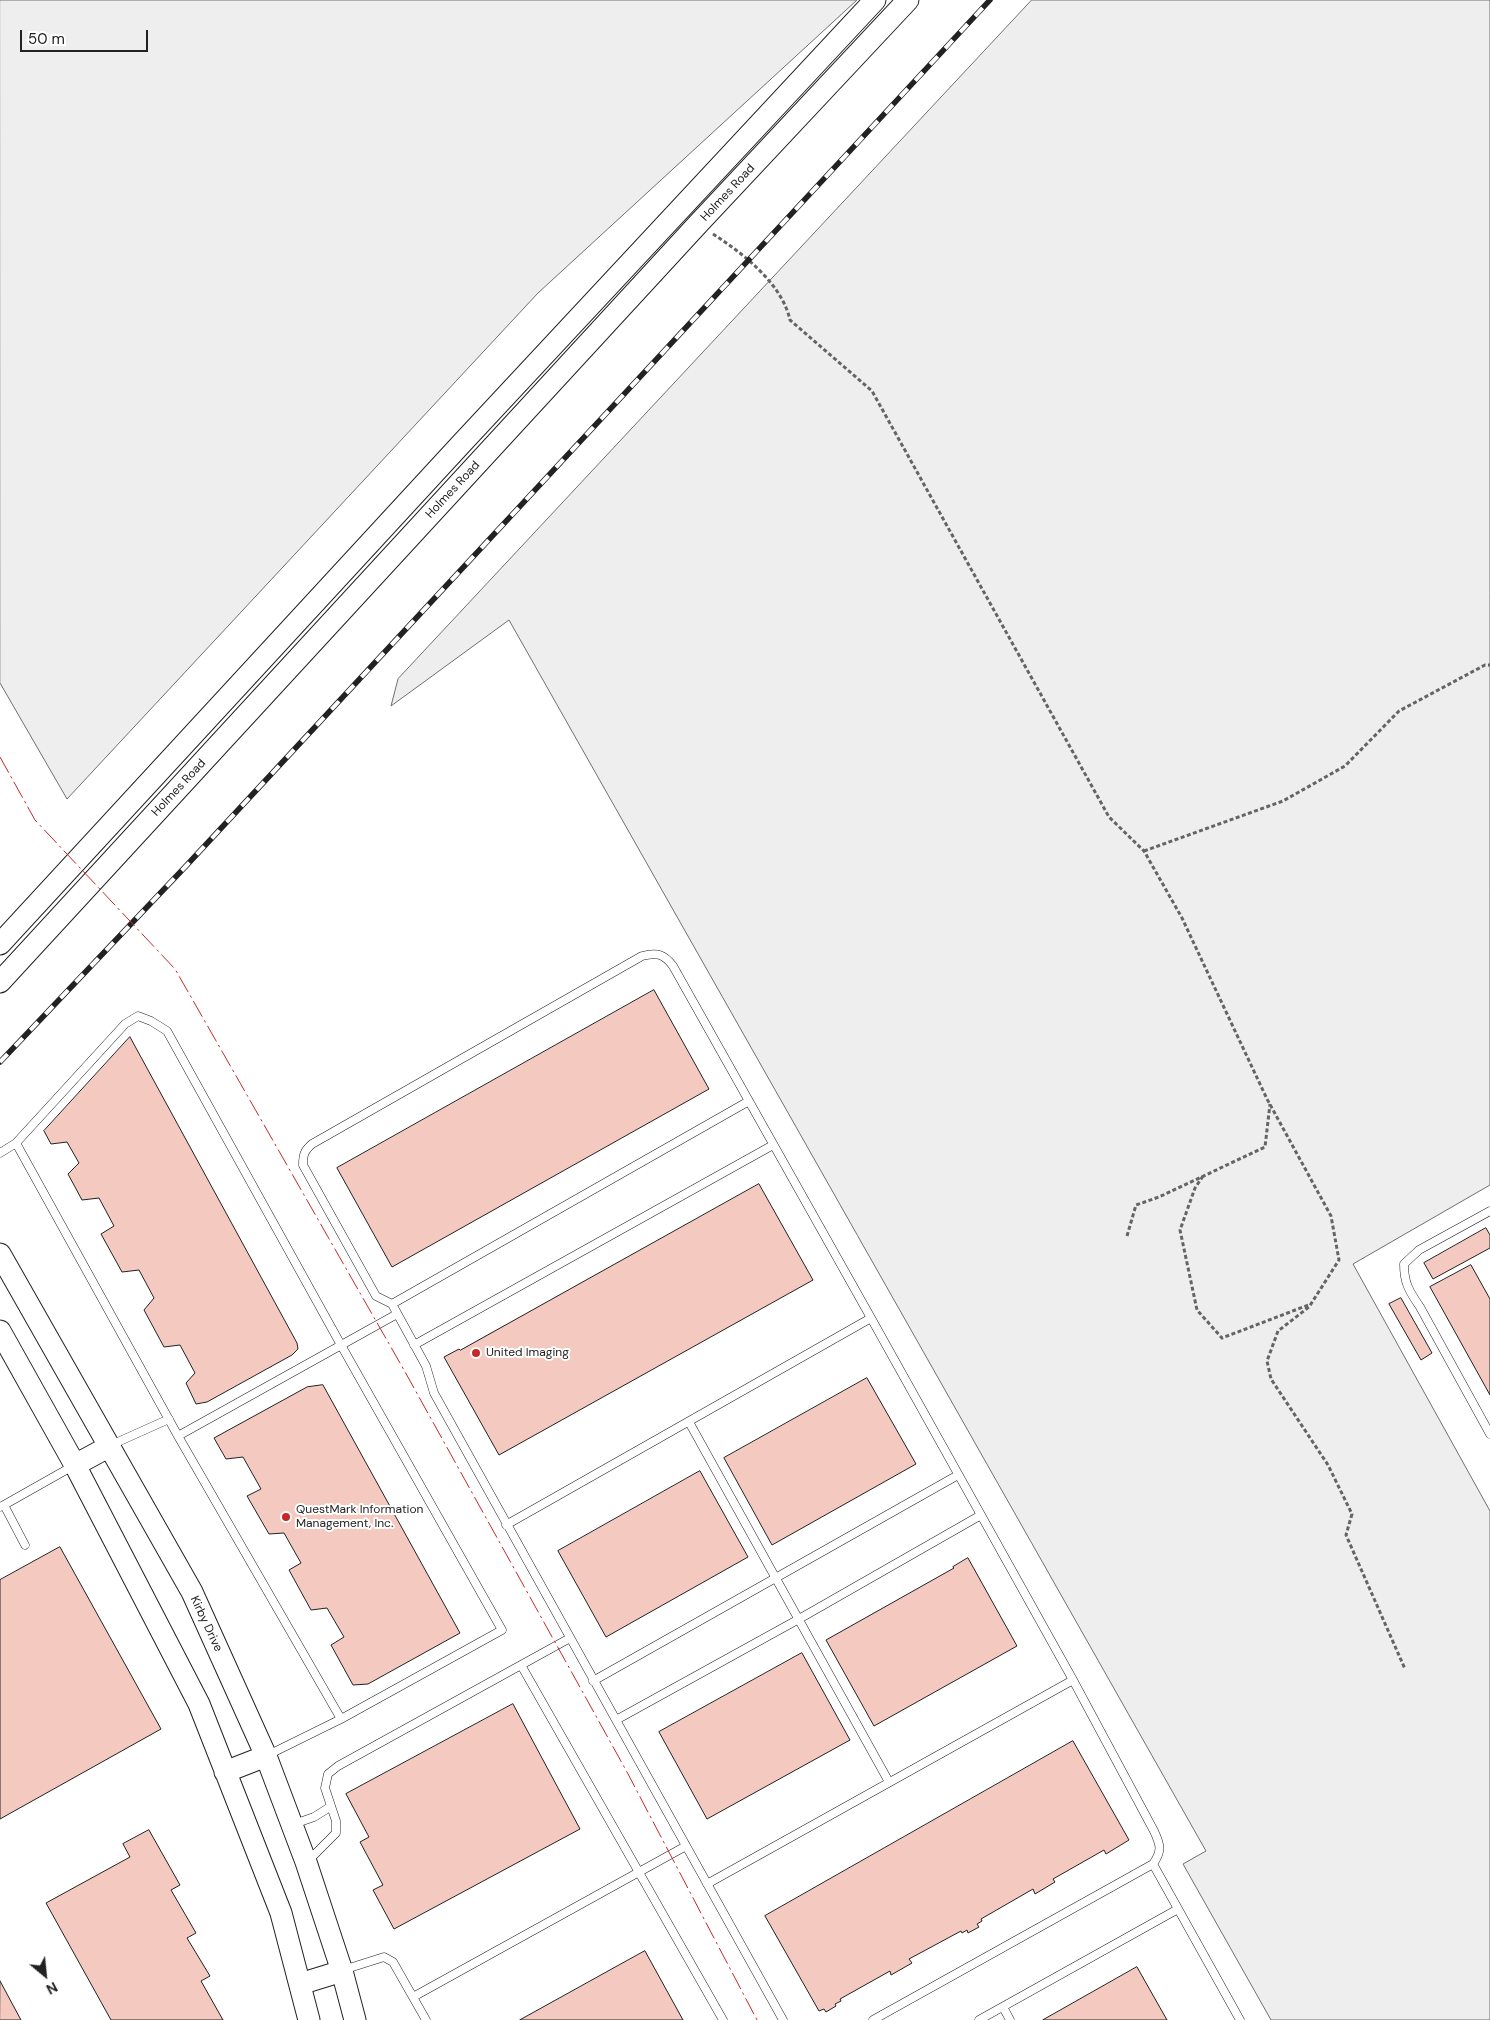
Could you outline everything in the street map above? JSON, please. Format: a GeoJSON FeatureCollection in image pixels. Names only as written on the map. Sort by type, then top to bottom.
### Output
{"type":"FeatureCollection","features":[{"type":"Feature","properties":{"kind":"main road","name":"Holmes Road"},"geometry":{"type":"LineString","coordinates":[[0,944],[874,0]]}},
{"type":"Feature","properties":{"kind":"main road","name":"Holmes Road"},"geometry":{"type":"LineString","coordinates":[[0,982],[698,224],[908,0]]}},
{"type":"Feature","properties":{"kind":"main road","name":"Kirby Drive"},"geometry":{"type":"LineString","coordinates":[[0,1254],[192,1592],[266,1756],[306,1862],[342,1971],[355,2020]]}},
{"type":"Feature","properties":{"kind":"main road"},"geometry":{"type":"LineString","coordinates":[[0,1331],[75,1465],[200,1704],[280,1913],[309,2020]]}},
{"type":"Feature","properties":{"kind":"main road"},"geometry":{"type":"LineString","coordinates":[[75,1465],[110,1446]]}},
{"type":"Feature","properties":{"kind":"main road"},"geometry":{"type":"LineString","coordinates":[[226,1772],[266,1756]]}},
{"type":"Feature","properties":{"kind":"main road"},"geometry":{"type":"LineString","coordinates":[[300,1984],[342,1971]]}},
{"type":"Feature","properties":{"kind":"lane"},"geometry":{"type":"LineString","coordinates":[[782,2020],[434,1393],[426,1366],[392,1304],[376,1296],[303,1165],[303,1156],[306,1150],[320,1139],[625,965],[642,956],[651,954],[660,954],[666,957],[673,966],[1073,1680],[1160,1842],[1160,1854],[1153,1864],[873,2020]]}},
{"type":"Feature","properties":{"kind":"lane"},"geometry":{"type":"LineString","coordinates":[[0,1153],[16,1143],[125,1024],[138,1016],[151,1021],[167,1031],[502,1630],[340,1719],[266,1756]]}},
{"type":"Feature","properties":{"kind":"lane"},"geometry":{"type":"LineString","coordinates":[[392,1304],[749,1101]]}},
{"type":"Feature","properties":{"kind":"lane"},"geometry":{"type":"LineString","coordinates":[[16,1143],[178,1436],[340,1719]]}},
{"type":"Feature","properties":{"kind":"lane"},"geometry":{"type":"LineString","coordinates":[[414,1345],[773,1145]]}},
{"type":"Feature","properties":{"kind":"lane"},"geometry":{"type":"LineString","coordinates":[[1490,1211],[1419,1250],[1404,1264],[1404,1280],[1490,1433]]}},
{"type":"Feature","properties":{"kind":"lane"},"geometry":{"type":"LineString","coordinates":[[178,1436],[397,1314]]}},
{"type":"Feature","properties":{"kind":"lane"},"geometry":{"type":"LineString","coordinates":[[506,1525],[871,1318]]}},
{"type":"Feature","properties":{"kind":"lane"},"geometry":{"type":"LineString","coordinates":[[110,1446],[169,1419]]}},
{"type":"Feature","properties":{"kind":"lane"},"geometry":{"type":"LineString","coordinates":[[689,1422],[889,1782]]}},
{"type":"Feature","properties":{"kind":"lane"},"geometry":{"type":"LineString","coordinates":[[25,1545],[2,1506],[75,1465]]}},
{"type":"Feature","properties":{"kind":"lane"},"geometry":{"type":"LineString","coordinates":[[593,1681],[958,1475]]}},
{"type":"Feature","properties":{"kind":"lane"},"geometry":{"type":"LineString","coordinates":[[616,1720],[799,1619],[981,1515]]}},
{"type":"Feature","properties":{"kind":"lane"},"geometry":{"type":"LineString","coordinates":[[306,1862],[336,1833],[336,1821],[325,1788],[328,1774],[338,1766],[570,1638]]}},
{"type":"Feature","properties":{"kind":"lane"},"geometry":{"type":"LineString","coordinates":[[521,1665],[723,2020]]}},
{"type":"Feature","properties":{"kind":"lane"},"geometry":{"type":"LineString","coordinates":[[707,1884],[1073,1680]]}},
{"type":"Feature","properties":{"kind":"lane"},"geometry":{"type":"LineString","coordinates":[[292,1825],[314,1817],[330,1807]]}},
{"type":"Feature","properties":{"kind":"lane"},"geometry":{"type":"LineString","coordinates":[[413,1997],[686,1846]]}},
{"type":"Feature","properties":{"kind":"lane"},"geometry":{"type":"LineString","coordinates":[[1153,1864],[1240,2020]]}},
{"type":"Feature","properties":{"kind":"lane"},"geometry":{"type":"LineString","coordinates":[[979,2020],[1178,1909]]}},
{"type":"Feature","properties":{"kind":"lane"},"geometry":{"type":"LineString","coordinates":[[342,1971],[384,1957],[393,1962],[426,2020]]}},
{"type":"Feature","properties":{"kind":"lane"},"geometry":{"type":"LineString","coordinates":[[1003,2007],[1010,2020]]}},
{"type":"Feature","properties":{"kind":"path"},"geometry":{"type":"LineString","coordinates":[[698,224],[740,252],[762,273],[787,306],[790,320],[872,390],[1104,810],[1144,851],[1182,918],[1270,1104],[1331,1216],[1339,1260],[1312,1304],[1278,1330],[1267,1361],[1271,1379],[1328,1465],[1352,1514],[1346,1534],[1405,1669]]}},
{"type":"Feature","properties":{"kind":"path"},"geometry":{"type":"LineString","coordinates":[[1144,851],[1284,801],[1345,766],[1398,711],[1485,665],[1490,665]]}},
{"type":"Feature","properties":{"kind":"path"},"geometry":{"type":"LineString","coordinates":[[1127,1236],[1136,1205],[1159,1197],[1264,1147],[1270,1104]]}},
{"type":"Feature","properties":{"kind":"path"},"geometry":{"type":"LineString","coordinates":[[1203,1176],[1195,1188],[1180,1230],[1197,1310],[1222,1338],[1312,1304]]}},
{"type":"Feature","properties":{"kind":"shaded area"},"geometry":{"type":"Polygon","coordinates":[[[0,0],[857,0],[538,293],[67,799],[0,683],[0,0]]]}},
{"type":"Feature","properties":{"kind":"shaded area"},"geometry":{"type":"Polygon","coordinates":[[[1032,0],[1490,0],[1490,1185],[1353,1264],[1490,1511],[1490,2020],[1271,2020],[1183,1864],[1206,1851],[509,620],[391,706],[398,679],[1032,0]]]}},
{"type":"Feature","properties":{"kind":"building"},"geometry":{"type":"Polygon","coordinates":[[[654,990],[709,1089],[392,1267],[337,1168],[654,990]]]}},
{"type":"Feature","properties":{"kind":"building"},"geometry":{"type":"Polygon","coordinates":[[[130,1037],[297,1343],[298,1349],[292,1355],[207,1402],[196,1404],[186,1383],[195,1373],[180,1345],[164,1347],[144,1310],[154,1298],[139,1270],[122,1272],[101,1234],[114,1226],[99,1198],[82,1200],[68,1174],[79,1163],[67,1142],[51,1144],[44,1131],[130,1037]]]}},
{"type":"Feature","properties":{"kind":"building"},"geometry":{"type":"Polygon","coordinates":[[[759,1184],[813,1280],[499,1455],[444,1357],[460,1350],[759,1184]]]}},
{"type":"Feature","properties":{"kind":"building"},"geometry":{"type":"Polygon","coordinates":[[[1486,1228],[1490,1235],[1490,1248],[1433,1279],[1424,1263],[1486,1228]]]}},
{"type":"Feature","properties":{"kind":"building"},"geometry":{"type":"Polygon","coordinates":[[[1471,1265],[1490,1299],[1490,1395],[1430,1287],[1471,1265]]]}},
{"type":"Feature","properties":{"kind":"building"},"geometry":{"type":"Polygon","coordinates":[[[1401,1298],[1432,1353],[1421,1360],[1389,1304],[1401,1298]]]}},
{"type":"Feature","properties":{"kind":"building"},"geometry":{"type":"Polygon","coordinates":[[[867,1378],[916,1464],[772,1545],[724,1458],[867,1378]]]}},
{"type":"Feature","properties":{"kind":"building"},"geometry":{"type":"Polygon","coordinates":[[[323,1385],[460,1633],[368,1684],[353,1685],[331,1645],[344,1637],[327,1608],[311,1610],[289,1570],[301,1563],[284,1533],[269,1534],[247,1496],[261,1489],[243,1457],[226,1459],[214,1438],[307,1387],[323,1385]]]}},
{"type":"Feature","properties":{"kind":"building"},"geometry":{"type":"Polygon","coordinates":[[[700,1471],[748,1557],[606,1637],[558,1551],[700,1471]]]}},
{"type":"Feature","properties":{"kind":"building"},"geometry":{"type":"Polygon","coordinates":[[[60,1547],[161,1729],[0,1819],[0,1580],[60,1547]]]}},
{"type":"Feature","properties":{"kind":"building"},"geometry":{"type":"Polygon","coordinates":[[[968,1558],[1017,1646],[874,1726],[826,1640],[954,1568],[968,1558]]]}},
{"type":"Feature","properties":{"kind":"building"},"geometry":{"type":"Polygon","coordinates":[[[802,1653],[850,1740],[707,1819],[659,1732],[802,1653]]]}},
{"type":"Feature","properties":{"kind":"building"},"geometry":{"type":"Polygon","coordinates":[[[513,1704],[580,1829],[394,1929],[373,1890],[383,1885],[360,1842],[369,1837],[346,1794],[513,1704]]]}},
{"type":"Feature","properties":{"kind":"building"},"geometry":{"type":"Polygon","coordinates":[[[1073,1741],[1129,1840],[1106,1854],[1104,1850],[1053,1879],[1055,1882],[1035,1894],[1033,1889],[981,1919],[982,1921],[977,1924],[979,1927],[968,1933],[967,1930],[962,1933],[961,1931],[909,1959],[912,1963],[891,1975],[890,1971],[840,1999],[841,2001],[835,2004],[836,2006],[826,2012],[824,2009],[819,2011],[765,1916],[1073,1741]]]}},
{"type":"Feature","properties":{"kind":"building"},"geometry":{"type":"Polygon","coordinates":[[[149,1830],[180,1885],[171,1890],[196,1933],[187,1938],[210,1976],[201,1981],[223,2020],[111,2020],[46,1903],[130,1857],[123,1844],[149,1830]]]}},
{"type":"Feature","properties":{"kind":"building"},"geometry":{"type":"Polygon","coordinates":[[[645,1951],[683,2020],[520,2020],[645,1951]]]}},
{"type":"Feature","properties":{"kind":"building"},"geometry":{"type":"Polygon","coordinates":[[[1137,1967],[1167,2020],[1043,2020],[1137,1967]]]}},
{"type":"Feature","properties":{"kind":"building"},"geometry":{"type":"Polygon","coordinates":[[[0,1981],[21,2020],[0,2020],[0,1981]]]}},
{"type":"Feature","properties":{"kind":"railway"},"geometry":{"type":"LineString","coordinates":[[0,1062],[186,866],[990,0]]}},
{"type":"Feature","properties":{"kind":"power"},"geometry":{"type":"LineString","coordinates":[[0,757],[35,820],[175,969],[404,1370],[627,1772],[757,2020]]}},
{"type":"Feature","properties":{"kind":"place","name":"United Imaging"},"geometry":{"type":"Point","coordinates":[476,1353]}},
{"type":"Feature","properties":{"kind":"place","name":"QuestMark Information Management, Inc."},"geometry":{"type":"Point","coordinates":[286,1517]}}]}
